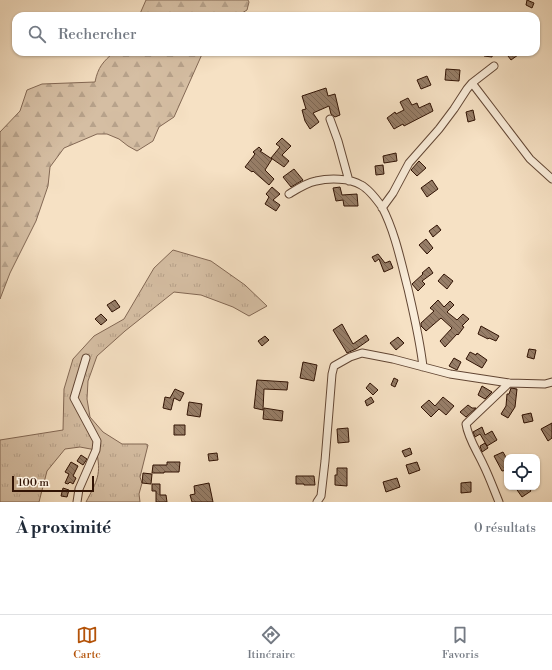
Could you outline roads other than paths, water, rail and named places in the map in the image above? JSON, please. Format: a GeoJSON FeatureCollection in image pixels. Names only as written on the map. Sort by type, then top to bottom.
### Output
{"type":"FeatureCollection","features":[{"type":"Feature","properties":{"kind":"street"},"geometry":{"type":"LineString","coordinates":[[382,208],[393,193],[409,163],[439,129],[472,82],[494,66]]}},
{"type":"Feature","properties":{"kind":"street"},"geometry":{"type":"LineString","coordinates":[[472,82],[530,159],[552,179]]}},
{"type":"Feature","properties":{"kind":"street"},"geometry":{"type":"LineString","coordinates":[[330,119],[338,141],[349,181]]}},
{"type":"Feature","properties":{"kind":"street"},"geometry":{"type":"LineString","coordinates":[[289,194],[300,187],[316,181],[338,180],[349,181],[361,185],[377,199],[393,234],[404,274],[420,342],[423,367]]}},
{"type":"Feature","properties":{"kind":"street"},"geometry":{"type":"LineString","coordinates":[[317,502],[321,496],[332,374],[334,366],[350,356],[362,353],[393,359],[450,374],[509,383],[545,384],[552,382]]}},
{"type":"Feature","properties":{"kind":"street"},"geometry":{"type":"LineString","coordinates":[[77,502],[80,489],[96,450],[97,441],[74,398],[86,358]]}},
{"type":"Feature","properties":{"kind":"street"},"geometry":{"type":"LineString","coordinates":[[499,502],[484,465],[470,437],[466,424],[509,383]]}}]}
